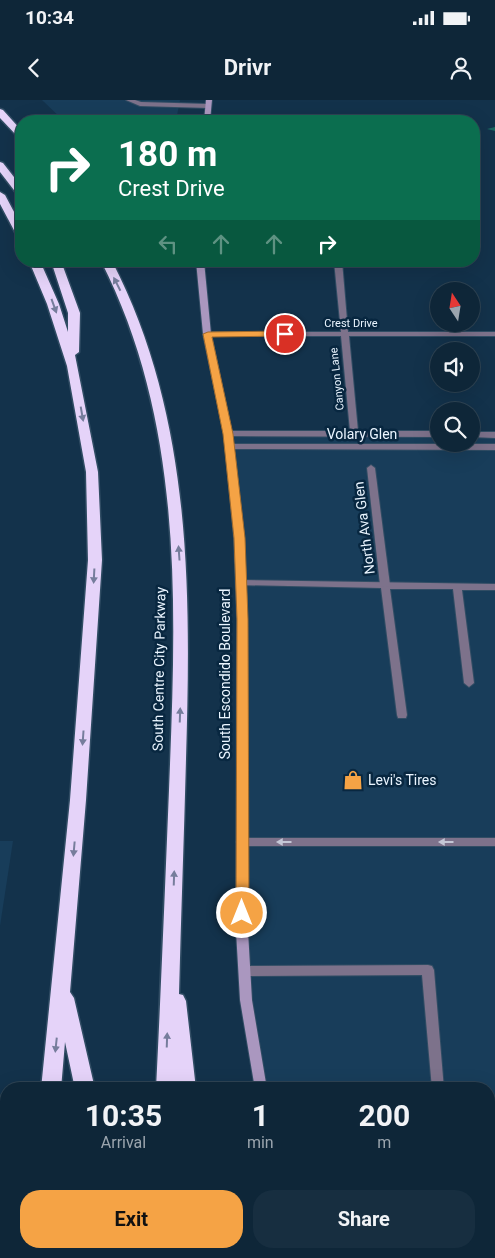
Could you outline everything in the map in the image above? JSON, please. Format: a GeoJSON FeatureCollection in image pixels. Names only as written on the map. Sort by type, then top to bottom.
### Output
{"type":"FeatureCollection","features":[{"type":"Feature","properties":{"kind":"highway"},"geometry":{"type":"LineString","coordinates":[[0,112],[15,128]]}},
{"type":"Feature","properties":{"kind":"highway"},"geometry":{"type":"LineString","coordinates":[[0,165],[15,184]]}},
{"type":"Feature","properties":{"kind":"highway"},"geometry":{"type":"LineString","coordinates":[[0,195],[15,223]]}},
{"type":"Feature","properties":{"kind":"highway"},"geometry":{"type":"LineString","coordinates":[[37,267],[54,304],[73,366],[92,472],[95,560],[62,986],[52,1082]]}},
{"type":"Feature","properties":{"kind":"highway"},"geometry":{"type":"LineString","coordinates":[[58,267],[74,313],[73,366]]}},
{"type":"Feature","properties":{"kind":"highway","name":"South Centre City Parkway"},"geometry":{"type":"LineString","coordinates":[[109,267],[122,292],[139,334],[152,379],[170,466],[178,546],[182,652],[166,1082]]}},
{"type":"Feature","properties":{"kind":"highway"},"geometry":{"type":"LineString","coordinates":[[171,948],[185,1082]]}},
{"type":"Feature","properties":{"kind":"highway"},"geometry":{"type":"LineString","coordinates":[[62,986],[83,1082]]}},
{"type":"Feature","properties":{"kind":"street"},"geometry":{"type":"LineString","coordinates":[[129,100],[140,104],[208,103]]}},
{"type":"Feature","properties":{"kind":"street","name":"South Escondido Boulevard"},"geometry":{"type":"LineString","coordinates":[[201,267],[208,334],[230,447],[239,538],[241,583],[242,931],[246,1000],[260,1082]]}},
{"type":"Feature","properties":{"kind":"street","name":"Canyon Lane"},"geometry":{"type":"LineString","coordinates":[[338,267],[354,434]]}},
{"type":"Feature","properties":{"kind":"street","name":"Crest Drive"},"geometry":{"type":"LineString","coordinates":[[208,334],[495,334]]}},
{"type":"Feature","properties":{"kind":"street"},"geometry":{"type":"LineString","coordinates":[[228,434],[430,434]]}},
{"type":"Feature","properties":{"kind":"street"},"geometry":{"type":"LineString","coordinates":[[480,434],[495,434]]}},
{"type":"Feature","properties":{"kind":"street","name":"Volary Glen"},"geometry":{"type":"LineString","coordinates":[[230,447],[495,447]]}},
{"type":"Feature","properties":{"kind":"street","name":"North Ava Glen"},"geometry":{"type":"LineString","coordinates":[[371,468],[402,715]]}},
{"type":"Feature","properties":{"kind":"street"},"geometry":{"type":"LineString","coordinates":[[241,583],[495,587]]}},
{"type":"Feature","properties":{"kind":"street"},"geometry":{"type":"LineString","coordinates":[[457,586],[469,683]]}},
{"type":"Feature","properties":{"kind":"street"},"geometry":{"type":"LineString","coordinates":[[242,842],[495,842]]}},
{"type":"Feature","properties":{"kind":"street"},"geometry":{"type":"LineString","coordinates":[[245,971],[428,970],[437,1082]]}},
{"type":"Feature","properties":{"kind":"shaded area"},"geometry":{"type":"Polygon","coordinates":[[[42,100],[180,100],[177,115],[58,115],[42,100]]]}},
{"type":"Feature","properties":{"kind":"shaded area"},"geometry":{"type":"Polygon","coordinates":[[[228,434],[430,434],[430,452],[480,452],[480,434],[495,435],[495,1082],[260,1082],[246,1000],[242,619],[228,434]]]}},
{"type":"Feature","properties":{"kind":"shaded area"},"geometry":{"type":"Polygon","coordinates":[[[0,841],[13,841],[0,926],[0,841]]]}},
{"type":"Feature","properties":{"kind":"waterway"},"geometry":{"type":"LineString","coordinates":[[490,129],[495,129]]}},
{"type":"Feature","properties":{"kind":"place","name":"Levi's Tires"},"geometry":{"type":"Point","coordinates":[353,780]}},
{"type":"Feature","properties":{"kind":"route"},"geometry":{"type":"LineString","coordinates":[[242,913],[242,619],[239,538],[228,434],[208,334],[285,334]]}}]}
